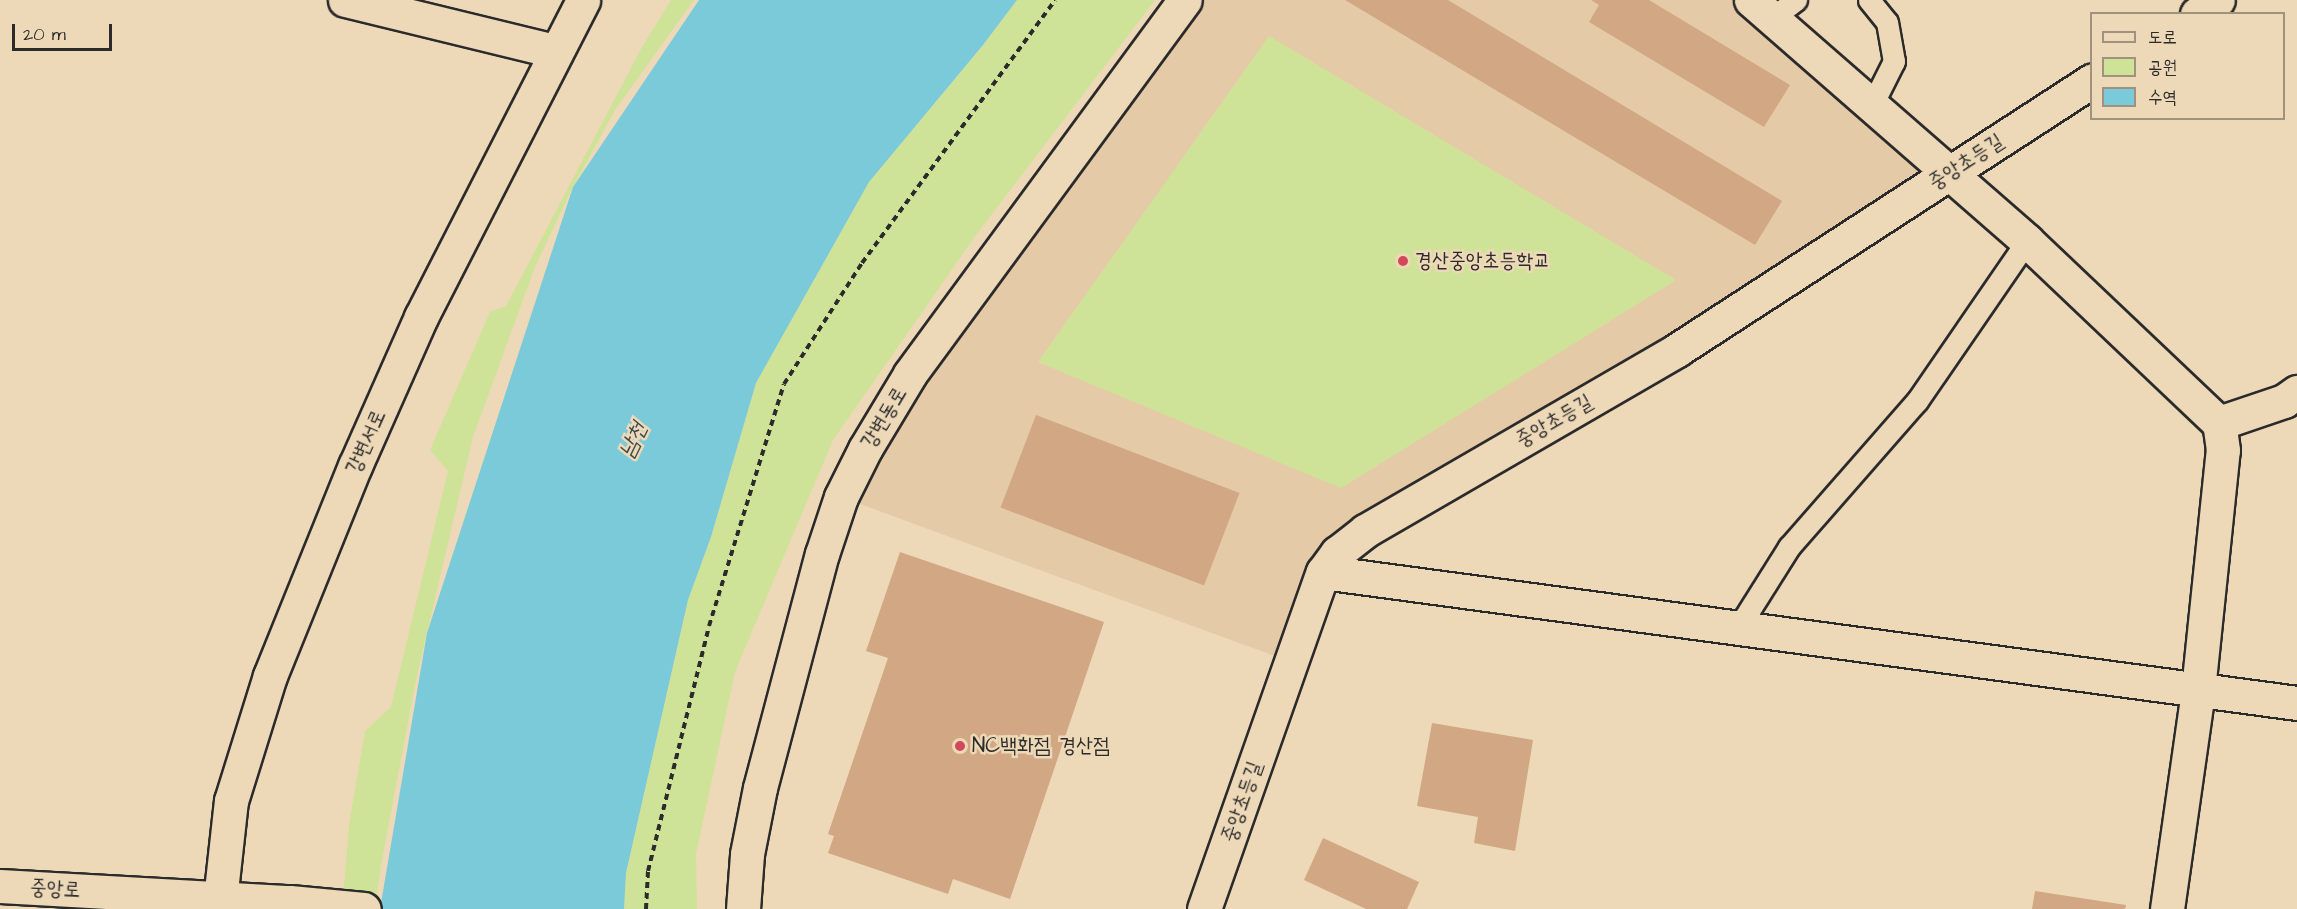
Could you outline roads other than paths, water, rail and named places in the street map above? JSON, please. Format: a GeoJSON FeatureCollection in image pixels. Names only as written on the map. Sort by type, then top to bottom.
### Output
{"type":"FeatureCollection","features":[{"type":"Feature","properties":{"kind":"street"},"geometry":{"type":"LineString","coordinates":[[345,0],[555,51]]}},
{"type":"Feature","properties":{"kind":"street","name":"강변서로"},"geometry":{"type":"LineString","coordinates":[[218,903],[231,801],[270,676],[355,466],[421,317],[583,0]]}},
{"type":"Feature","properties":{"kind":"street","name":"강변동로"},"geometry":{"type":"LineString","coordinates":[[743,909],[747,854],[760,788],[822,554],[841,497],[865,449],[910,374],[1185,0]]}},
{"type":"Feature","properties":{"kind":"street"},"geometry":{"type":"LineString","coordinates":[[2200,12],[2218,0]]}},
{"type":"Feature","properties":{"kind":"street"},"geometry":{"type":"LineString","coordinates":[[1773,6],[1872,105],[2027,242],[2219,423],[2223,450],[2198,690],[2167,909]]}},
{"type":"Feature","properties":{"kind":"street","name":"중앙초등길"},"geometry":{"type":"LineString","coordinates":[[1204,909],[1323,572],[1337,553],[1365,531],[1677,350],[2090,82]]}},
{"type":"Feature","properties":{"kind":"street"},"geometry":{"type":"LineString","coordinates":[[2219,423],[2293,398]]}},
{"type":"Feature","properties":{"kind":"street"},"geometry":{"type":"LineString","coordinates":[[1323,572],[2297,703]]}},
{"type":"Feature","properties":{"kind":"street","name":"중앙로"},"geometry":{"type":"LineString","coordinates":[[0,886],[218,903],[291,902],[363,909]]}},
{"type":"Feature","properties":{"kind":"lane"},"geometry":{"type":"LineString","coordinates":[[1869,0],[1887,21],[1894,61],[1872,105]]}},
{"type":"Feature","properties":{"kind":"lane"},"geometry":{"type":"LineString","coordinates":[[1738,628],[1790,547],[1917,400],[2027,242]]}},
{"type":"Feature","properties":{"kind":"water","name":"남천"},"geometry":{"type":"Polygon","coordinates":[[[699,0],[1017,0],[983,45],[869,182],[756,383],[711,537],[688,600],[626,873],[624,909],[380,909],[427,633],[573,187],[699,0]]]}},
{"type":"Feature","properties":{"kind":"place","name":"경산중앙초등학교"},"geometry":{"type":"Point","coordinates":[1403,261]}},
{"type":"Feature","properties":{"kind":"place","name":"NC백화점 경산점"},"geometry":{"type":"Point","coordinates":[960,746]}}]}
